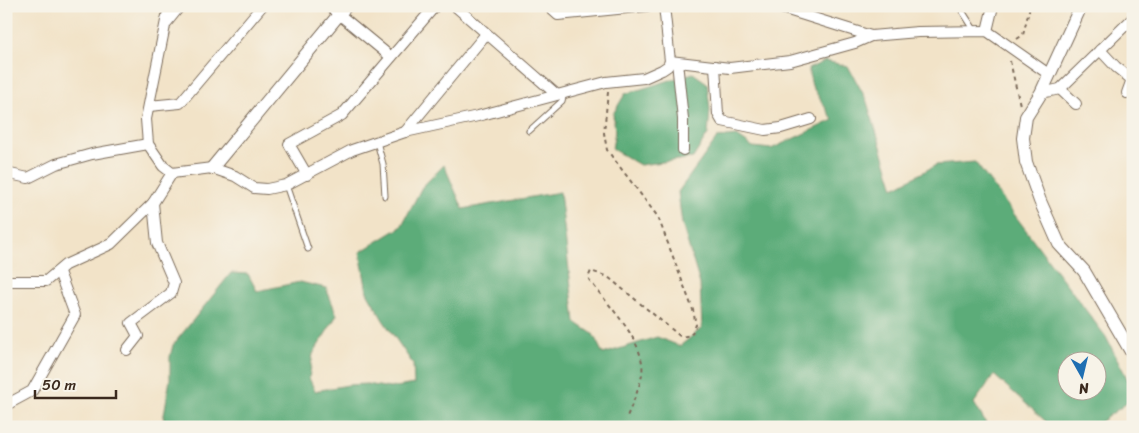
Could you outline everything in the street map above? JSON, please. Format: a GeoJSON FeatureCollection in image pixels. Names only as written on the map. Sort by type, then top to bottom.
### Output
{"type":"FeatureCollection","features":[{"type":"Feature","properties":{"kind":"street"},"geometry":{"type":"LineString","coordinates":[[169,6],[146,119],[148,144],[163,166],[172,173],[212,168],[235,176],[254,188],[267,189],[286,185],[352,150],[405,132],[478,116],[606,82],[644,78],[662,70],[674,61],[730,68],[790,62],[871,36],[918,32],[987,31],[1050,75]]}},
{"type":"Feature","properties":{"kind":"street"},"geometry":{"type":"LineString","coordinates":[[167,22],[180,6]]}},
{"type":"Feature","properties":{"kind":"street"},"geometry":{"type":"LineString","coordinates":[[149,106],[180,103],[262,6]]}},
{"type":"Feature","properties":{"kind":"street"},"geometry":{"type":"LineString","coordinates":[[307,175],[289,144],[342,115],[435,6]]}},
{"type":"Feature","properties":{"kind":"street"},"geometry":{"type":"LineString","coordinates":[[455,6],[486,34],[561,93]]}},
{"type":"Feature","properties":{"kind":"street"},"geometry":{"type":"LineString","coordinates":[[548,6],[558,15],[647,6]]}},
{"type":"Feature","properties":{"kind":"street"},"geometry":{"type":"LineString","coordinates":[[664,6],[683,119],[683,150]]}},
{"type":"Feature","properties":{"kind":"street"},"geometry":{"type":"LineString","coordinates":[[776,6],[871,36]]}},
{"type":"Feature","properties":{"kind":"street"},"geometry":{"type":"LineString","coordinates":[[987,31],[993,6]]}},
{"type":"Feature","properties":{"kind":"street"},"geometry":{"type":"LineString","coordinates":[[1081,6],[1050,75],[1026,117],[1023,138],[1026,162],[1040,202],[1059,244],[1084,271],[1133,355]]}},
{"type":"Feature","properties":{"kind":"street"},"geometry":{"type":"LineString","coordinates":[[212,168],[338,9],[391,57]]}},
{"type":"Feature","properties":{"kind":"street"},"geometry":{"type":"LineString","coordinates":[[1041,93],[1060,89],[1133,18]]}},
{"type":"Feature","properties":{"kind":"street"},"geometry":{"type":"LineString","coordinates":[[405,132],[486,34]]}},
{"type":"Feature","properties":{"kind":"street"},"geometry":{"type":"LineString","coordinates":[[1100,50],[1116,67],[1130,78],[1131,82],[1127,93]]}},
{"type":"Feature","properties":{"kind":"street"},"geometry":{"type":"LineString","coordinates":[[715,66],[718,114],[722,121],[765,130],[780,128],[811,119]]}},
{"type":"Feature","properties":{"kind":"street"},"geometry":{"type":"LineString","coordinates":[[1060,89],[1076,104]]}},
{"type":"Feature","properties":{"kind":"street"},"geometry":{"type":"LineString","coordinates":[[6,173],[28,178],[56,164],[92,154],[148,144]]}},
{"type":"Feature","properties":{"kind":"street"},"geometry":{"type":"LineString","coordinates":[[6,281],[46,281],[66,266],[110,244],[153,203],[172,173]]}},
{"type":"Feature","properties":{"kind":"street"},"geometry":{"type":"LineString","coordinates":[[127,350],[138,336],[131,323],[171,293],[174,283],[157,243],[153,203]]}},
{"type":"Feature","properties":{"kind":"street"},"geometry":{"type":"LineString","coordinates":[[6,406],[32,391],[75,315],[59,272]]}},
{"type":"Feature","properties":{"kind":"lane"},"geometry":{"type":"LineString","coordinates":[[959,6],[975,31]]}},
{"type":"Feature","properties":{"kind":"lane"},"geometry":{"type":"LineString","coordinates":[[529,131],[562,101],[561,93]]}},
{"type":"Feature","properties":{"kind":"lane"},"geometry":{"type":"LineString","coordinates":[[377,141],[383,164],[385,196]]}},
{"type":"Feature","properties":{"kind":"lane"},"geometry":{"type":"LineString","coordinates":[[286,185],[308,249]]}},
{"type":"Feature","properties":{"kind":"path"},"geometry":{"type":"LineString","coordinates":[[1026,117],[1018,102],[1007,45],[1024,35],[1030,6]]}},
{"type":"Feature","properties":{"kind":"path"},"geometry":{"type":"LineString","coordinates":[[608,92],[604,133],[607,150],[658,217],[693,310],[696,325],[691,335],[681,336],[608,277],[591,271],[588,278],[631,334],[640,353],[642,372],[638,389],[626,419]]}},
{"type":"Feature","properties":{"kind":"green space"},"geometry":{"type":"Polygon","coordinates":[[[825,61],[848,66],[866,99],[894,188],[936,165],[975,162],[1106,337],[1130,384],[1127,403],[1093,427],[1052,427],[994,375],[974,403],[988,427],[162,427],[170,379],[170,357],[173,345],[231,273],[248,274],[257,291],[300,282],[326,288],[337,315],[313,354],[309,378],[315,391],[348,385],[367,384],[390,388],[414,384],[413,364],[383,320],[367,292],[360,252],[401,227],[422,187],[444,165],[463,209],[560,192],[575,322],[593,334],[603,354],[657,337],[680,346],[702,328],[700,284],[682,224],[678,192],[717,138],[737,136],[753,147],[771,149],[833,120],[812,86],[808,69],[825,61]]]}},
{"type":"Feature","properties":{"kind":"green space"},"geometry":{"type":"Polygon","coordinates":[[[693,73],[707,83],[710,110],[708,134],[693,158],[640,165],[612,149],[615,131],[613,114],[625,94],[693,73]]]}}]}
